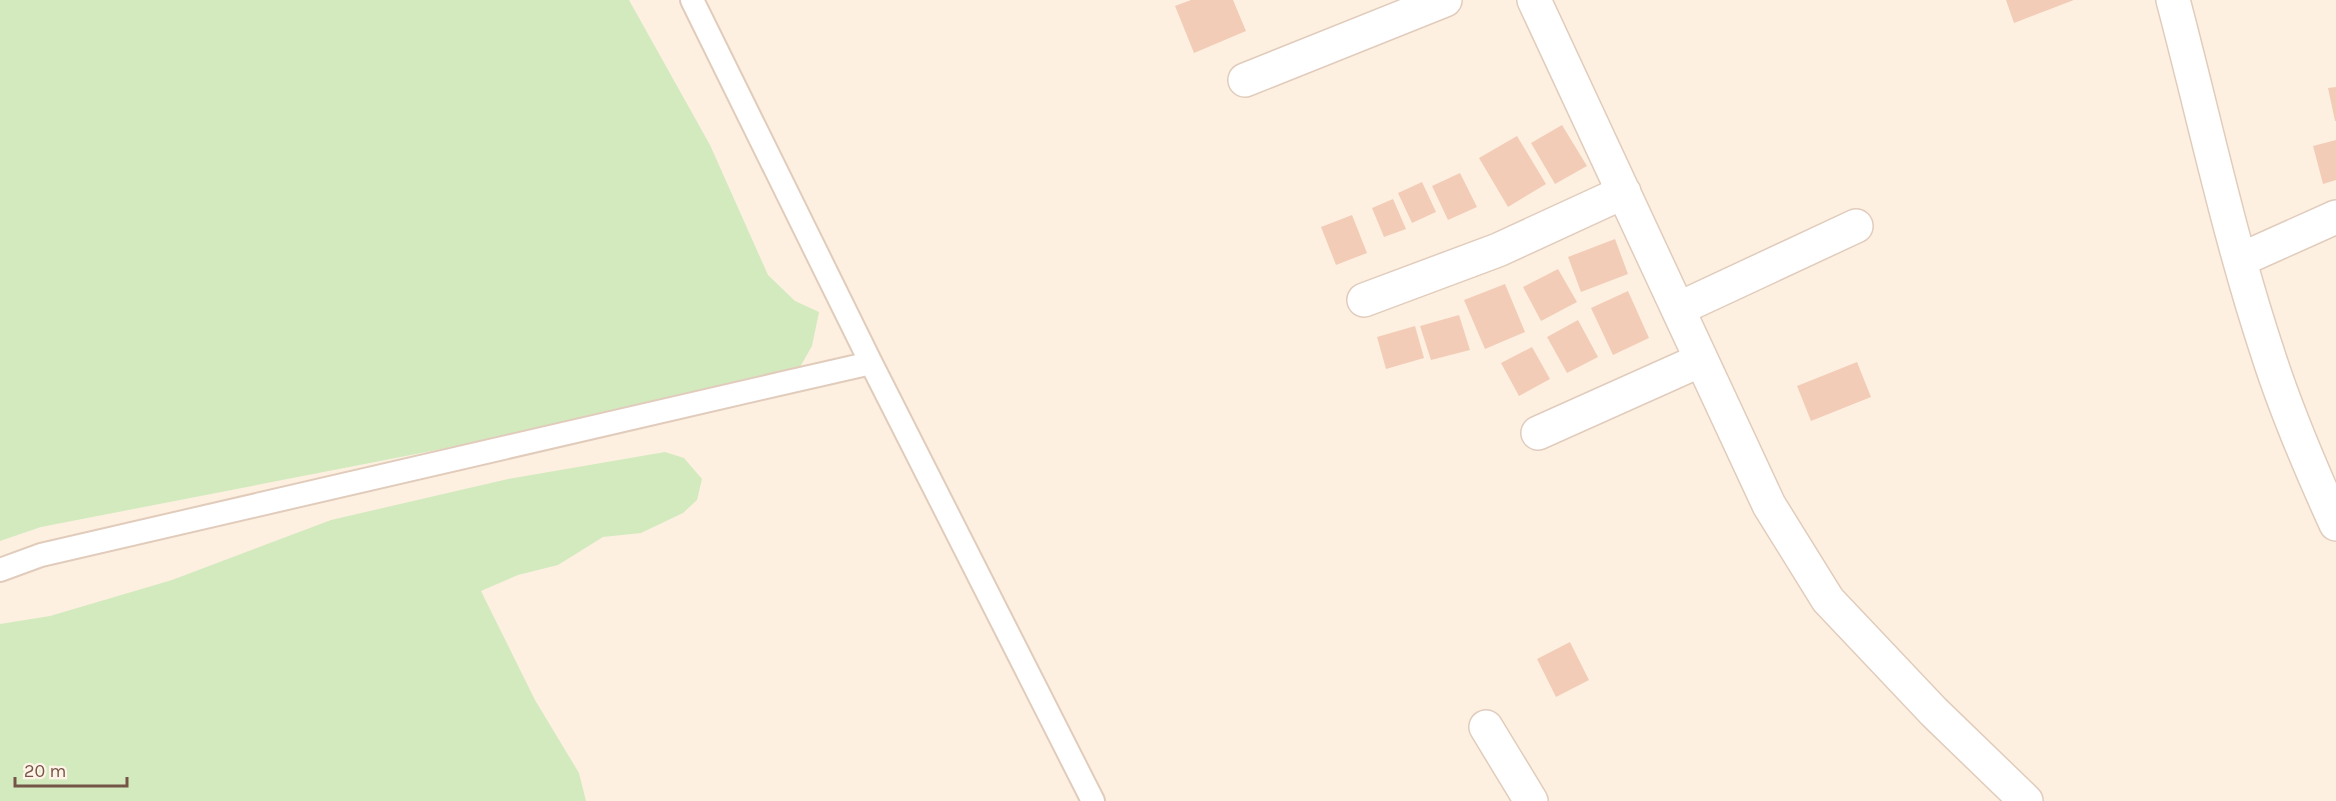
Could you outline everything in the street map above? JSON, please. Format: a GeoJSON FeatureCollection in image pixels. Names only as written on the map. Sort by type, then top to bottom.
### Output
{"type":"FeatureCollection","features":[{"type":"Feature","properties":{"kind":"street"},"geometry":{"type":"LineString","coordinates":[[1245,80],[1445,0]]}},
{"type":"Feature","properties":{"kind":"street"},"geometry":{"type":"LineString","coordinates":[[1534,0],[1769,505],[1828,600],[1935,712],[2025,801]]}},
{"type":"Feature","properties":{"kind":"street"},"geometry":{"type":"LineString","coordinates":[[2173,0],[2240,260],[2289,416],[2336,524]]}},
{"type":"Feature","properties":{"kind":"street"},"geometry":{"type":"LineString","coordinates":[[1364,300],[1498,250],[1624,192]]}},
{"type":"Feature","properties":{"kind":"street"},"geometry":{"type":"LineString","coordinates":[[2240,260],[2336,217]]}},
{"type":"Feature","properties":{"kind":"street"},"geometry":{"type":"LineString","coordinates":[[1678,309],[1856,226]]}},
{"type":"Feature","properties":{"kind":"street"},"geometry":{"type":"LineString","coordinates":[[1538,433],[1701,360]]}},
{"type":"Feature","properties":{"kind":"street"},"geometry":{"type":"LineString","coordinates":[[1486,727],[1531,801]]}},
{"type":"Feature","properties":{"kind":"lane"},"geometry":{"type":"LineString","coordinates":[[692,0],[871,363],[1093,801]]}},
{"type":"Feature","properties":{"kind":"lane"},"geometry":{"type":"LineString","coordinates":[[129,531],[871,363]]}},
{"type":"Feature","properties":{"kind":"lane"},"geometry":{"type":"LineString","coordinates":[[0,570],[41,555],[792,381]]}},
{"type":"Feature","properties":{"kind":"green space"},"geometry":{"type":"Polygon","coordinates":[[[0,0],[629,0],[710,145],[768,275],[795,301],[819,312],[812,346],[792,381],[41,527],[0,541],[0,0]]]}},
{"type":"Feature","properties":{"kind":"green space"},"geometry":{"type":"Polygon","coordinates":[[[665,452],[684,458],[702,479],[697,500],[683,513],[641,533],[603,537],[558,565],[518,575],[481,591],[535,700],[579,773],[586,801],[0,801],[0,624],[50,616],[172,580],[331,520],[508,479],[665,452]]]}},
{"type":"Feature","properties":{"kind":"building"},"geometry":{"type":"Polygon","coordinates":[[[1191,0],[1233,0],[1246,31],[1194,53],[1175,6],[1191,0]]]}},
{"type":"Feature","properties":{"kind":"building"},"geometry":{"type":"Polygon","coordinates":[[[2006,0],[2074,0],[2014,23],[2006,0]]]}},
{"type":"Feature","properties":{"kind":"building"},"geometry":{"type":"Polygon","coordinates":[[[2336,87],[2336,121],[2335,121],[2328,88],[2336,87]]]}},
{"type":"Feature","properties":{"kind":"building"},"geometry":{"type":"Polygon","coordinates":[[[1562,125],[1587,166],[1555,184],[1531,143],[1562,125]]]}},
{"type":"Feature","properties":{"kind":"building"},"geometry":{"type":"Polygon","coordinates":[[[1517,136],[1546,184],[1508,207],[1479,158],[1517,136]]]}},
{"type":"Feature","properties":{"kind":"building"},"geometry":{"type":"Polygon","coordinates":[[[2336,140],[2336,180],[2323,184],[2313,146],[2336,140]]]}},
{"type":"Feature","properties":{"kind":"building"},"geometry":{"type":"Polygon","coordinates":[[[1460,173],[1477,207],[1448,220],[1432,186],[1460,173]]]}},
{"type":"Feature","properties":{"kind":"building"},"geometry":{"type":"Polygon","coordinates":[[[1422,182],[1436,212],[1412,223],[1398,193],[1422,182]]]}},
{"type":"Feature","properties":{"kind":"building"},"geometry":{"type":"Polygon","coordinates":[[[1393,199],[1406,229],[1384,237],[1372,208],[1393,199]]]}},
{"type":"Feature","properties":{"kind":"building"},"geometry":{"type":"Polygon","coordinates":[[[1352,215],[1367,253],[1336,265],[1321,227],[1352,215]]]}},
{"type":"Feature","properties":{"kind":"building"},"geometry":{"type":"Polygon","coordinates":[[[1615,239],[1628,274],[1581,292],[1568,257],[1615,239]]]}},
{"type":"Feature","properties":{"kind":"building"},"geometry":{"type":"Polygon","coordinates":[[[1558,269],[1577,302],[1541,321],[1523,287],[1558,269]]]}},
{"type":"Feature","properties":{"kind":"building"},"geometry":{"type":"Polygon","coordinates":[[[1505,284],[1525,332],[1485,349],[1464,300],[1505,284]]]}},
{"type":"Feature","properties":{"kind":"building"},"geometry":{"type":"Polygon","coordinates":[[[1628,291],[1649,338],[1613,355],[1591,308],[1628,291]]]}},
{"type":"Feature","properties":{"kind":"building"},"geometry":{"type":"Polygon","coordinates":[[[1459,315],[1470,350],[1431,360],[1420,326],[1459,315]]]}},
{"type":"Feature","properties":{"kind":"building"},"geometry":{"type":"Polygon","coordinates":[[[1578,320],[1598,357],[1567,373],[1547,337],[1578,320]]]}},
{"type":"Feature","properties":{"kind":"building"},"geometry":{"type":"Polygon","coordinates":[[[1415,326],[1424,358],[1386,369],[1377,337],[1415,326]]]}},
{"type":"Feature","properties":{"kind":"building"},"geometry":{"type":"Polygon","coordinates":[[[1532,347],[1550,379],[1519,396],[1501,363],[1532,347]]]}},
{"type":"Feature","properties":{"kind":"building"},"geometry":{"type":"Polygon","coordinates":[[[1857,362],[1871,397],[1811,421],[1797,386],[1857,362]]]}},
{"type":"Feature","properties":{"kind":"building"},"geometry":{"type":"Polygon","coordinates":[[[1570,642],[1589,680],[1556,697],[1537,659],[1570,642]]]}}]}
